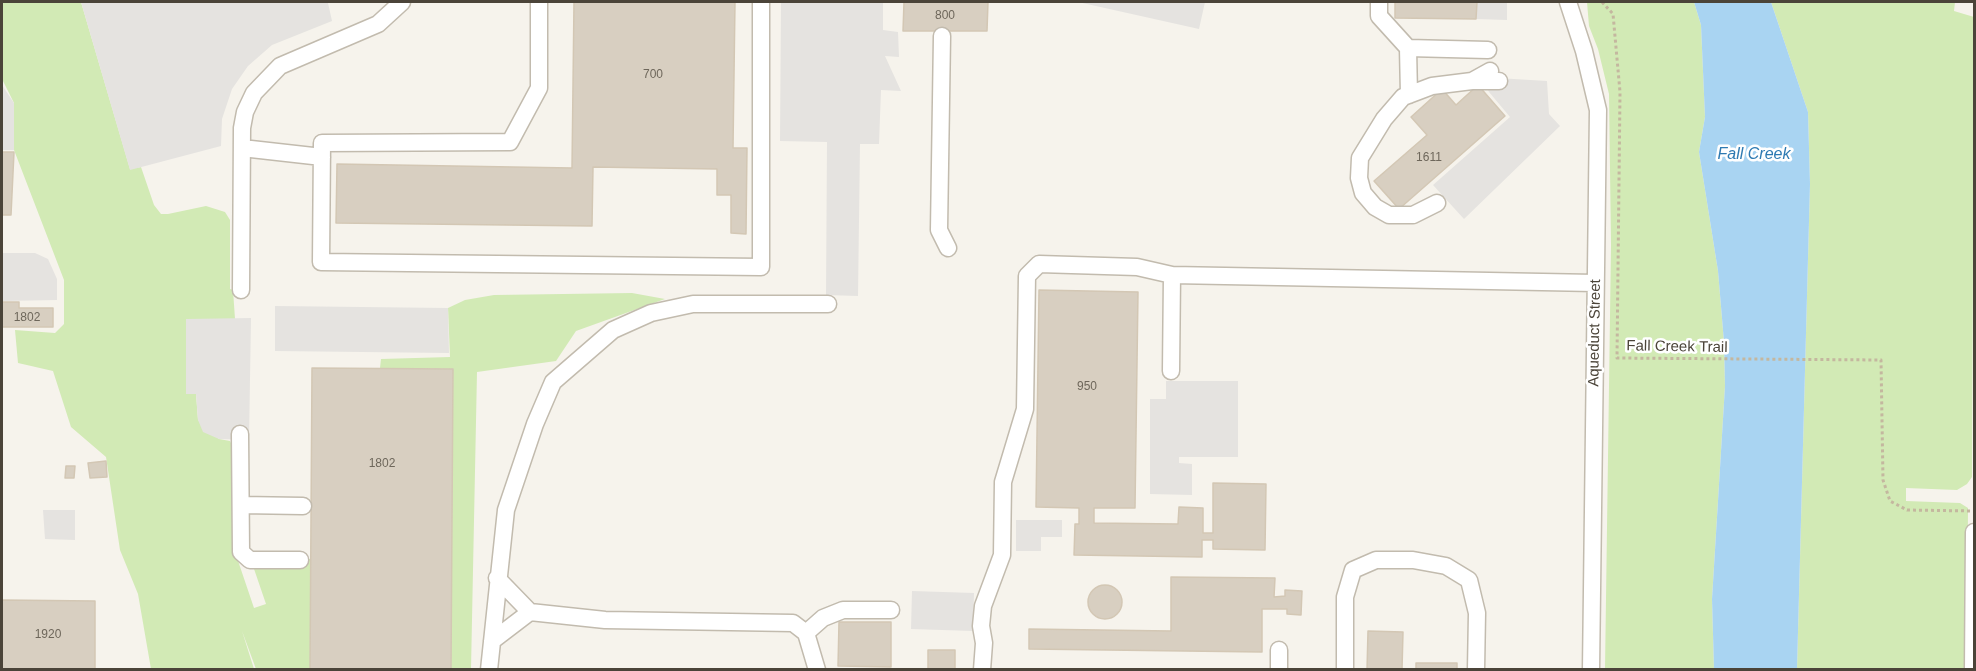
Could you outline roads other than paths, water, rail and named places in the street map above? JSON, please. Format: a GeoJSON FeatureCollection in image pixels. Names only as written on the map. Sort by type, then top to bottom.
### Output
{"type":"FeatureCollection","features":[{"type":"Feature","properties":{"kind":"street"},"geometry":{"type":"LineString","coordinates":[[241,290],[242,147],[245,112],[254,93],[272,72],[295,58],[378,24],[402,2]]}},
{"type":"Feature","properties":{"kind":"street"},"geometry":{"type":"LineString","coordinates":[[539,2],[540,87],[510,142],[322,143],[321,262],[761,267],[761,2]]}},
{"type":"Feature","properties":{"kind":"street"},"geometry":{"type":"LineString","coordinates":[[1379,2],[1379,16],[1408,48],[1409,95]]}},
{"type":"Feature","properties":{"kind":"street","name":"Aqueduct Street"},"geometry":{"type":"LineString","coordinates":[[1569,2],[1587,60],[1598,110],[1591,669]]}},
{"type":"Feature","properties":{"kind":"street"},"geometry":{"type":"LineString","coordinates":[[942,36],[939,230],[948,248]]}},
{"type":"Feature","properties":{"kind":"street"},"geometry":{"type":"LineString","coordinates":[[1408,48],[1488,50]]}},
{"type":"Feature","properties":{"kind":"street"},"geometry":{"type":"LineString","coordinates":[[1437,203],[1413,215],[1389,215],[1375,207],[1363,193],[1359,178],[1360,158],[1384,119],[1402,97],[1432,86],[1494,76]]}},
{"type":"Feature","properties":{"kind":"street"},"geometry":{"type":"LineString","coordinates":[[242,147],[322,157]]}},
{"type":"Feature","properties":{"kind":"street"},"geometry":{"type":"LineString","coordinates":[[982,669],[983,606],[1002,555],[1003,482],[1024,409],[1027,276],[1039,264],[1137,267],[1172,275],[1595,283]]}},
{"type":"Feature","properties":{"kind":"street"},"geometry":{"type":"LineString","coordinates":[[1171,371],[1172,275]]}},
{"type":"Feature","properties":{"kind":"street"},"geometry":{"type":"LineString","coordinates":[[489,669],[506,510],[535,424],[554,382],[613,330],[651,313],[693,304],[828,304]]}},
{"type":"Feature","properties":{"kind":"street"},"geometry":{"type":"LineString","coordinates":[[240,434],[241,552],[244,558],[250,560],[300,560]]}},
{"type":"Feature","properties":{"kind":"street"},"geometry":{"type":"LineString","coordinates":[[241,504],[303,506]]}},
{"type":"Feature","properties":{"kind":"street"},"geometry":{"type":"LineString","coordinates":[[1973,669],[1974,532]]}},
{"type":"Feature","properties":{"kind":"street"},"geometry":{"type":"LineString","coordinates":[[1345,669],[1346,597],[1353,570],[1376,560],[1413,560],[1446,566],[1469,580],[1477,613],[1476,669]]}},
{"type":"Feature","properties":{"kind":"street"},"geometry":{"type":"LineString","coordinates":[[497,578],[530,612],[605,620],[793,623],[806,633],[817,669]]}},
{"type":"Feature","properties":{"kind":"street"},"geometry":{"type":"LineString","coordinates":[[806,633],[823,618],[843,610],[891,610]]}},
{"type":"Feature","properties":{"kind":"street"},"geometry":{"type":"LineString","coordinates":[[492,641],[530,612]]}},
{"type":"Feature","properties":{"kind":"street"},"geometry":{"type":"LineString","coordinates":[[1279,650],[1279,669]]}},
{"type":"Feature","properties":{"kind":"water","name":"Fall Creek"},"geometry":{"type":"Polygon","coordinates":[[[1694,2],[1771,2],[1808,112],[1810,184],[1797,669],[1714,669],[1712,599],[1725,386],[1724,342],[1718,271],[1699,152],[1705,117],[1701,25],[1694,2]]]}}]}
